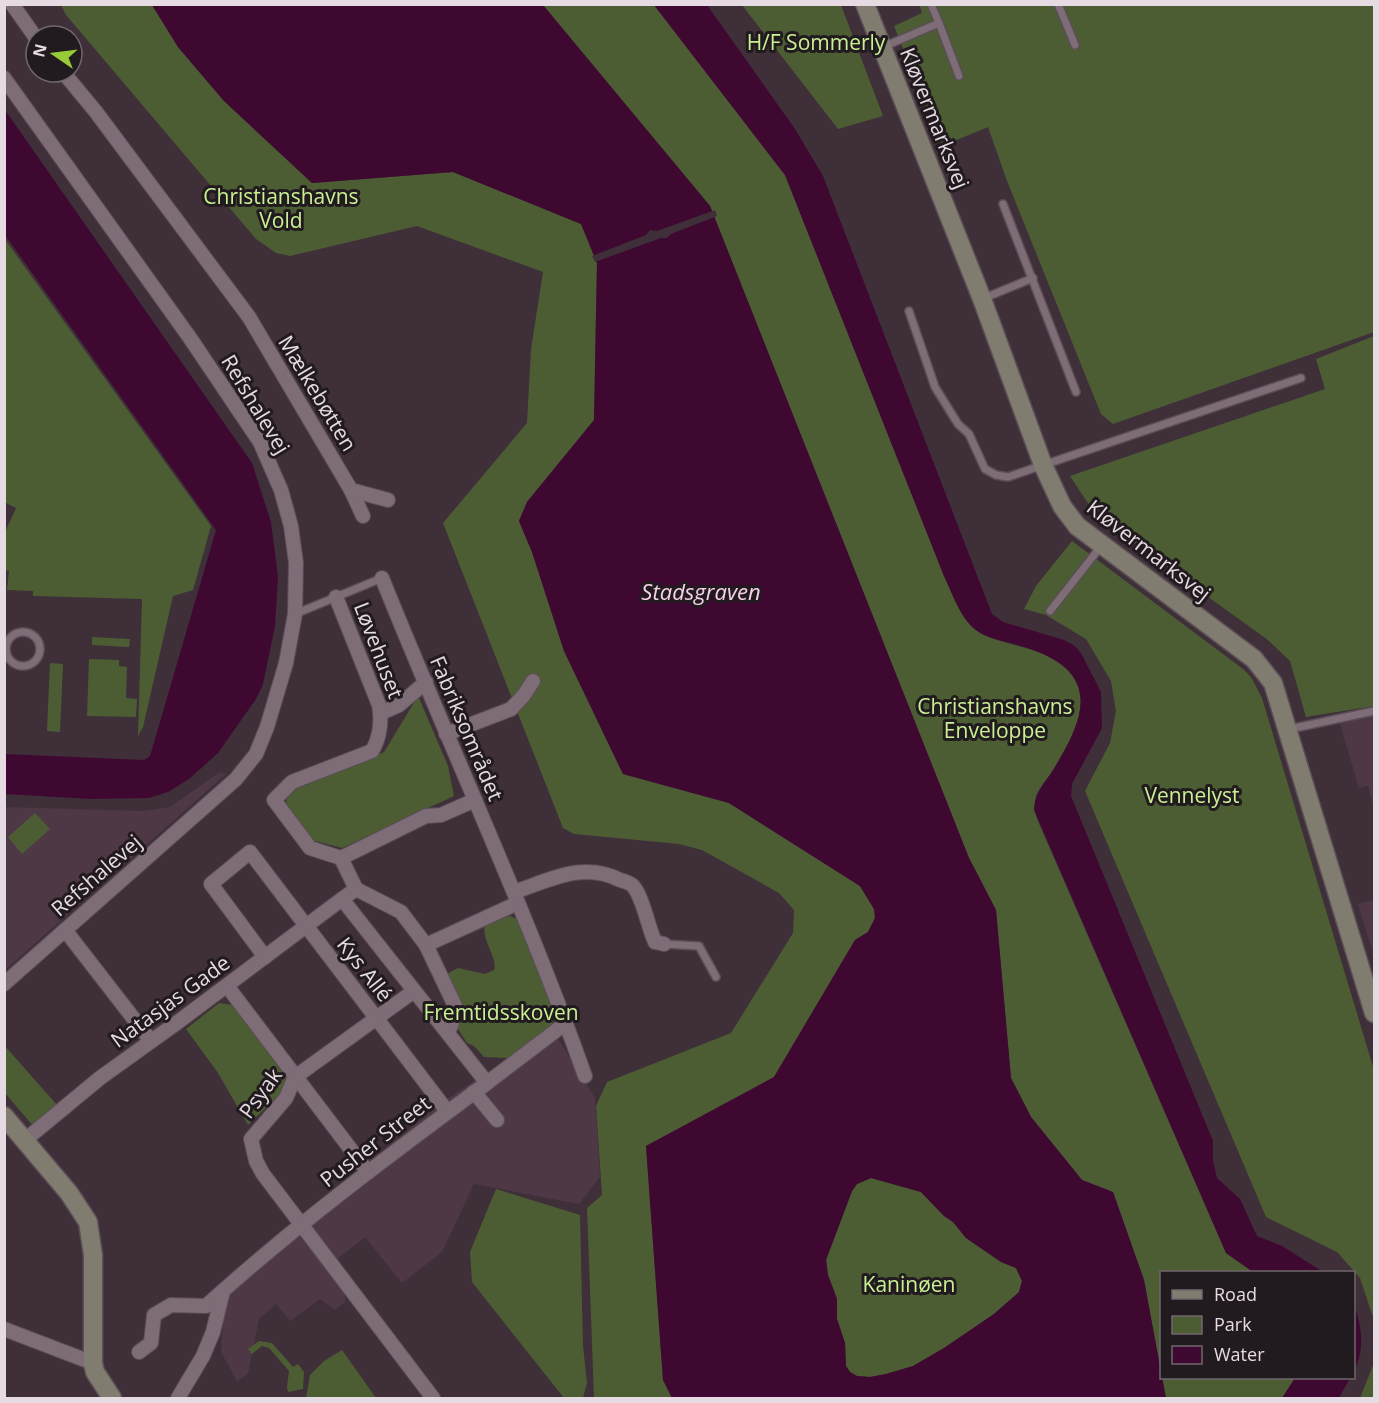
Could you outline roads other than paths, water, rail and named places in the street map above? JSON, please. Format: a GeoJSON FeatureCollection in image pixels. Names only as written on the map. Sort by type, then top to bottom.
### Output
{"type":"FeatureCollection","features":[{"type":"Feature","properties":{"kind":"street","name":"Kløvermarksvej"},"geometry":{"type":"LineString","coordinates":[[866,4],[982,299],[1052,488],[1077,526],[1254,659],[1273,683],[1374,1014]]}},
{"type":"Feature","properties":{"kind":"street"},"geometry":{"type":"LineString","coordinates":[[12,5],[26,24]]}},
{"type":"Feature","properties":{"kind":"street","name":"Refshalevej"},"geometry":{"type":"LineString","coordinates":[[4,78],[190,338],[260,442],[281,490],[291,526],[296,563],[295,614],[286,663],[267,727],[256,754],[236,779],[4,984]]}},
{"type":"Feature","properties":{"kind":"street","name":"Mælkebøtten"},"geometry":{"type":"LineString","coordinates":[[73,84],[249,317],[351,490],[363,516]]}},
{"type":"Feature","properties":{"kind":"street"},"geometry":{"type":"LineString","coordinates":[[351,490],[388,501]]}},
{"type":"Feature","properties":{"kind":"street","name":"Fabriksområdet"},"geometry":{"type":"LineString","coordinates":[[382,578],[516,898],[585,1076]]}},
{"type":"Feature","properties":{"kind":"street","name":"Løvehuset"},"geometry":{"type":"LineString","coordinates":[[336,597],[381,713],[378,741],[372,751],[292,782],[274,800],[310,848],[341,858]]}},
{"type":"Feature","properties":{"kind":"street"},"geometry":{"type":"LineString","coordinates":[[446,734],[511,709],[533,681]]}},
{"type":"Feature","properties":{"kind":"street"},"geometry":{"type":"LineString","coordinates":[[381,713],[399,705],[426,682]]}},
{"type":"Feature","properties":{"kind":"street"},"geometry":{"type":"LineString","coordinates":[[448,1033],[457,1010],[426,945],[401,912],[356,889],[341,858],[426,816],[441,815],[475,800]]}},
{"type":"Feature","properties":{"kind":"street","name":"Kys Allé"},"geometry":{"type":"LineString","coordinates":[[265,957],[211,884],[250,852],[447,1111]]}},
{"type":"Feature","properties":{"kind":"street"},"geometry":{"type":"LineString","coordinates":[[426,945],[570,873],[597,871],[632,885],[655,942],[664,944]]}},
{"type":"Feature","properties":{"kind":"street","name":"Natasjas Gade"},"geometry":{"type":"LineString","coordinates":[[25,1140],[100,1078],[356,889]]}},
{"type":"Feature","properties":{"kind":"street"},"geometry":{"type":"LineString","coordinates":[[342,899],[487,1083]]}},
{"type":"Feature","properties":{"kind":"street"},"geometry":{"type":"LineString","coordinates":[[65,930],[151,1041]]}},
{"type":"Feature","properties":{"kind":"street"},"geometry":{"type":"LineString","coordinates":[[227,986],[368,1172]]}},
{"type":"Feature","properties":{"kind":"street","name":"Psyak"},"geometry":{"type":"LineString","coordinates":[[302,1226],[263,1174],[256,1161],[251,1139],[286,1098],[295,1077],[414,991]]}},
{"type":"Feature","properties":{"kind":"street","name":"Pusher Street"},"geometry":{"type":"LineString","coordinates":[[139,1352],[151,1343],[154,1315],[171,1305],[206,1306],[242,1273],[368,1172],[566,1023]]}},
{"type":"Feature","properties":{"kind":"street"},"geometry":{"type":"LineString","coordinates":[[474,1092],[497,1120]]}},
{"type":"Feature","properties":{"kind":"street"},"geometry":{"type":"LineString","coordinates":[[4,1116],[69,1193],[88,1222],[93,1256],[93,1364],[95,1372],[112,1398]]}},
{"type":"Feature","properties":{"kind":"street"},"geometry":{"type":"LineString","coordinates":[[302,1226],[433,1398]]}},
{"type":"Feature","properties":{"kind":"street"},"geometry":{"type":"LineString","coordinates":[[178,1398],[213,1332],[223,1291]]}},
{"type":"Feature","properties":{"kind":"street"},"geometry":{"type":"LineString","coordinates":[[4,1329],[93,1364]]}},
{"type":"Feature","properties":{"kind":"lane"},"geometry":{"type":"LineString","coordinates":[[932,4],[959,76]]}},
{"type":"Feature","properties":{"kind":"lane"},"geometry":{"type":"LineString","coordinates":[[1058,4],[1075,45]]}},
{"type":"Feature","properties":{"kind":"lane"},"geometry":{"type":"LineString","coordinates":[[883,47],[939,23]]}},
{"type":"Feature","properties":{"kind":"lane"},"geometry":{"type":"LineString","coordinates":[[1003,204],[1076,392]]}},
{"type":"Feature","properties":{"kind":"lane"},"geometry":{"type":"LineString","coordinates":[[982,299],[1033,278]]}},
{"type":"Feature","properties":{"kind":"lane"},"geometry":{"type":"LineString","coordinates":[[909,311],[935,387],[958,424],[969,434],[985,469],[996,475],[1008,477],[1301,378]]}},
{"type":"Feature","properties":{"kind":"lane"},"geometry":{"type":"LineString","coordinates":[[1050,611],[1102,545]]}},
{"type":"Feature","properties":{"kind":"lane"},"geometry":{"type":"LineString","coordinates":[[295,614],[382,578]]}},
{"type":"Feature","properties":{"kind":"lane"},"geometry":{"type":"LineString","coordinates":[[19,632],[31,633],[36,637],[41,648],[40,654],[33,663],[22,667],[12,662],[5,650],[9,639],[19,632]]}},
{"type":"Feature","properties":{"kind":"lane"},"geometry":{"type":"LineString","coordinates":[[1287,730],[1374,711]]}},
{"type":"Feature","properties":{"kind":"lane"},"geometry":{"type":"LineString","coordinates":[[664,944],[699,946],[716,977]]}},
{"type":"Feature","properties":{"kind":"water","name":"Stadsgraven"},"geometry":{"type":"Polygon","coordinates":[[[152,5],[543,5],[710,206],[969,858],[996,910],[1011,1078],[1031,1117],[1082,1180],[1113,1192],[1144,1280],[1160,1366],[1160,1379],[1162,1379],[1166,1398],[672,1398],[663,1380],[646,1146],[774,1077],[855,940],[868,932],[875,918],[874,909],[860,886],[729,803],[623,774],[564,651],[532,552],[519,521],[527,502],[594,420],[597,263],[581,224],[453,172],[312,183],[224,101],[178,47],[152,5]],[[871,1178],[857,1184],[852,1191],[826,1260],[828,1275],[837,1299],[837,1319],[845,1343],[846,1366],[850,1372],[857,1376],[870,1377],[913,1366],[994,1314],[1019,1292],[1022,1281],[1016,1268],[1001,1262],[966,1238],[953,1222],[921,1192],[871,1178]]]}},
{"type":"Feature","properties":{"kind":"water"},"geometry":{"type":"Polygon","coordinates":[[[654,5],[707,5],[795,129],[823,176],[992,614],[1003,622],[1064,640],[1075,646],[1081,653],[1101,692],[1102,728],[1072,784],[1071,796],[1213,1141],[1213,1161],[1217,1178],[1240,1199],[1257,1236],[1282,1246],[1321,1271],[1252,1271],[1226,1253],[1034,810],[1038,794],[1073,734],[1080,701],[1078,686],[1070,672],[1055,660],[1028,648],[980,633],[961,612],[944,576],[785,175],[654,5]]]}},
{"type":"Feature","properties":{"kind":"water"},"geometry":{"type":"Polygon","coordinates":[[[5,110],[252,463],[271,522],[278,577],[275,626],[263,684],[256,699],[218,753],[189,779],[168,792],[149,798],[91,799],[5,794],[5,754],[144,760],[150,756],[216,530],[5,235],[5,110]]]}},
{"type":"Feature","properties":{"kind":"water"},"geometry":{"type":"Polygon","coordinates":[[[1355,1308],[1361,1338],[1355,1368],[1355,1308]]]}},
{"type":"Feature","properties":{"kind":"water"},"geometry":{"type":"Polygon","coordinates":[[[1294,1379],[1349,1379],[1339,1398],[1282,1398],[1294,1379]]]}},
{"type":"Feature","properties":{"kind":"park label","name":"H/F Sommerly"},"geometry":{"type":"Point","coordinates":[816,42]}},
{"type":"Feature","properties":{"kind":"park label","name":"Christianshavns Vold"},"geometry":{"type":"Point","coordinates":[281,208]}},
{"type":"Feature","properties":{"kind":"park label","name":"Christianshavns Enveloppe"},"geometry":{"type":"Point","coordinates":[995,718]}},
{"type":"Feature","properties":{"kind":"park label","name":"Vennelyst"},"geometry":{"type":"Point","coordinates":[1192,795]}},
{"type":"Feature","properties":{"kind":"park label","name":"Fremtidsskoven"},"geometry":{"type":"Point","coordinates":[501,1012]}},
{"type":"Feature","properties":{"kind":"park label","name":"Kaninøen"},"geometry":{"type":"Point","coordinates":[909,1284]}}]}
